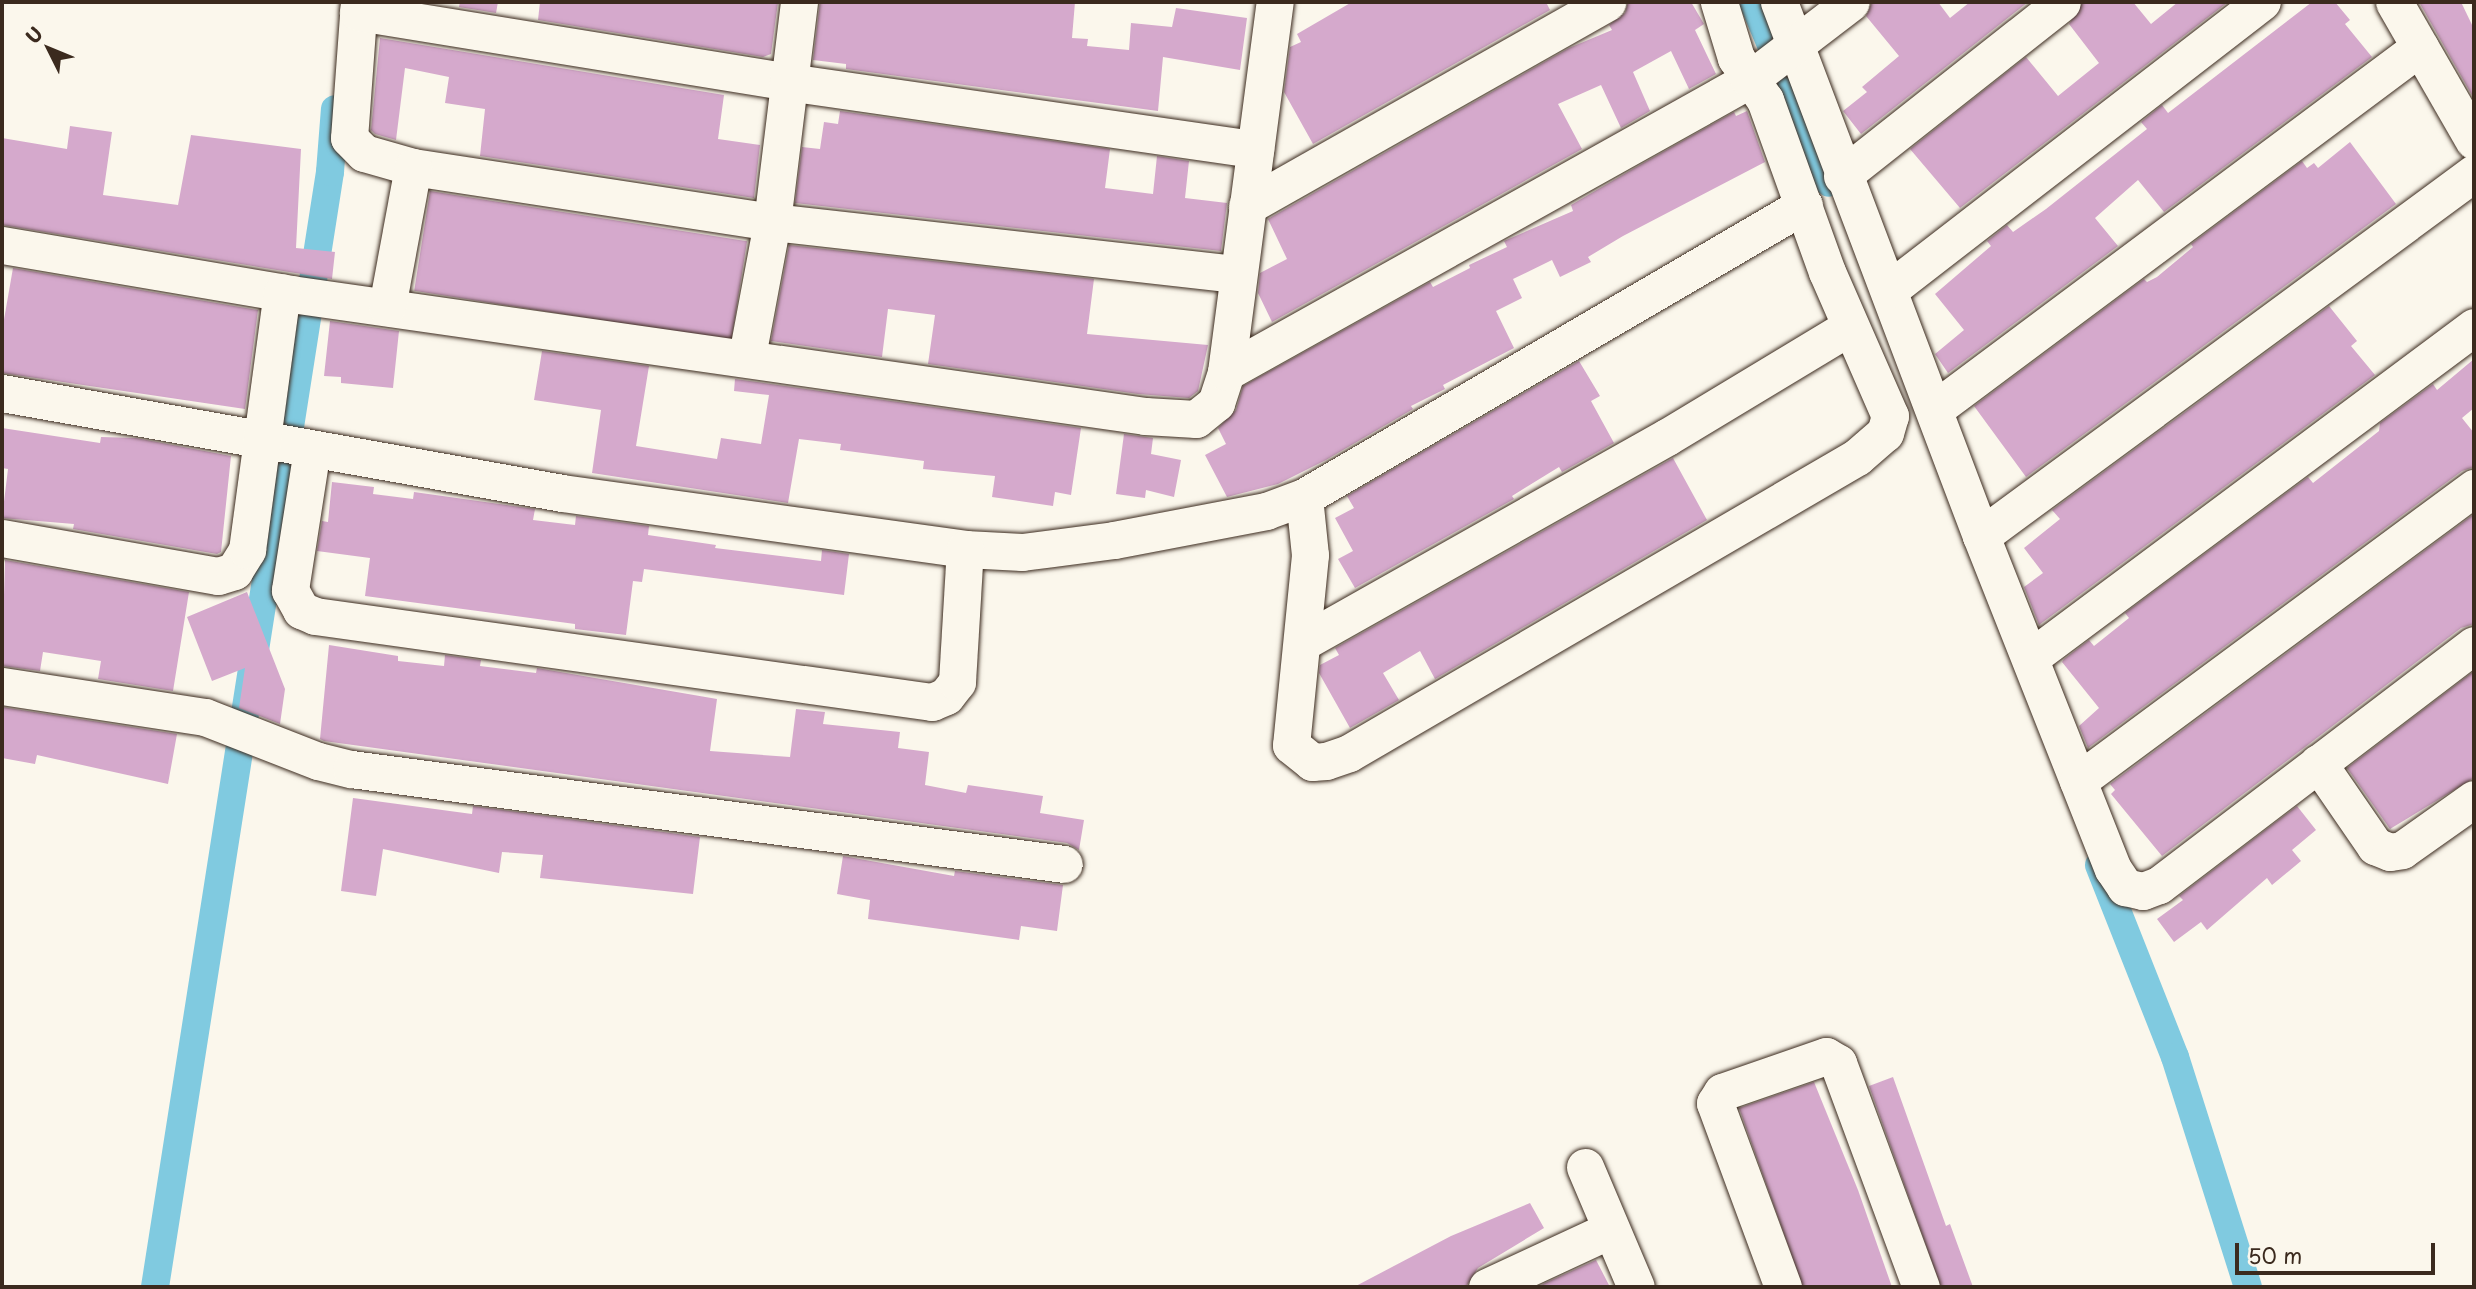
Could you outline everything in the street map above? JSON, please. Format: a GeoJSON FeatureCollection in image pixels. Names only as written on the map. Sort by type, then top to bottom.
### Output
{"type":"FeatureCollection","features":[{"type":"Feature","properties":{"kind":"street"},"geometry":{"type":"LineString","coordinates":[[747,356],[772,222],[799,2]]}},
{"type":"Feature","properties":{"kind":"street"},"geometry":{"type":"LineString","coordinates":[[1247,206],[1607,2]]}},
{"type":"Feature","properties":{"kind":"street"},"geometry":{"type":"LineString","coordinates":[[1304,497],[1310,555],[1291,745],[1312,762],[1326,761],[1349,753],[1873,445],[1891,416],[1849,327],[1765,100],[1752,77],[1736,58],[1719,2]]}},
{"type":"Feature","properties":{"kind":"street"},"geometry":{"type":"LineString","coordinates":[[1779,2],[1792,48],[1890,289],[1981,536],[2119,881],[2143,891],[2159,885],[2474,645]]}},
{"type":"Feature","properties":{"kind":"street"},"geometry":{"type":"LineString","coordinates":[[1226,372],[1752,77],[1851,2]]}},
{"type":"Feature","properties":{"kind":"street"},"geometry":{"type":"LineString","coordinates":[[1842,176],[2062,2]]}},
{"type":"Feature","properties":{"kind":"street"},"geometry":{"type":"LineString","coordinates":[[1890,289],[2262,2]]}},
{"type":"Feature","properties":{"kind":"street"},"geometry":{"type":"LineString","coordinates":[[2394,2],[2420,47],[2461,86],[2474,141]]}},
{"type":"Feature","properties":{"kind":"street"},"geometry":{"type":"LineString","coordinates":[[2,245],[297,295],[747,356],[1176,420],[1196,419],[1216,403],[1226,372],[1236,274],[1255,149],[1270,3]]}},
{"type":"Feature","properties":{"kind":"street"},"geometry":{"type":"LineString","coordinates":[[1236,274],[772,222],[413,167],[364,153],[349,138],[358,7],[788,82],[1255,149]]}},
{"type":"Feature","properties":{"kind":"street"},"geometry":{"type":"LineString","coordinates":[[1936,409],[2420,47]]}},
{"type":"Feature","properties":{"kind":"street"},"geometry":{"type":"LineString","coordinates":[[387,307],[413,167]]}},
{"type":"Feature","properties":{"kind":"street"},"geometry":{"type":"LineString","coordinates":[[1981,536],[2474,173]]}},
{"type":"Feature","properties":{"kind":"street"},"geometry":{"type":"LineString","coordinates":[[2,393],[562,493],[965,549],[1022,552],[1115,540],[1266,511],[1304,497],[1804,205]]}},
{"type":"Feature","properties":{"kind":"street"},"geometry":{"type":"LineString","coordinates":[[297,295],[288,444],[290,590],[301,610],[315,616],[932,702],[946,696],[957,682],[965,549]]}},
{"type":"Feature","properties":{"kind":"street"},"geometry":{"type":"LineString","coordinates":[[1303,642],[1667,437],[1849,327]]}},
{"type":"Feature","properties":{"kind":"street"},"geometry":{"type":"LineString","coordinates":[[2030,658],[2474,327]]}},
{"type":"Feature","properties":{"kind":"street"},"geometry":{"type":"LineString","coordinates":[[2,538],[225,576],[242,563],[288,444]]}},
{"type":"Feature","properties":{"kind":"street"},"geometry":{"type":"LineString","coordinates":[[2078,781],[2474,488]]}},
{"type":"Feature","properties":{"kind":"street"},"geometry":{"type":"LineString","coordinates":[[2,686],[222,722],[280,747],[351,769],[1064,864]]}},
{"type":"Feature","properties":{"kind":"street"},"geometry":{"type":"LineString","coordinates":[[2318,763],[2375,846],[2390,852],[2402,850],[2474,799]]}},
{"type":"Feature","properties":{"kind":"street"},"geometry":{"type":"LineString","coordinates":[[1783,1287],[1715,1103],[1722,1092],[1826,1056],[1838,1063],[1921,1287]]}},
{"type":"Feature","properties":{"kind":"street"},"geometry":{"type":"LineString","coordinates":[[1584,1167],[1636,1287]]}},
{"type":"Feature","properties":{"kind":"street"},"geometry":{"type":"LineString","coordinates":[[1487,1287],[1610,1230]]}},
{"type":"Feature","properties":{"kind":"building"},"geometry":{"type":"Polygon","coordinates":[[[460,2],[498,2],[496,13],[459,7],[460,2]]]}},
{"type":"Feature","properties":{"kind":"building"},"geometry":{"type":"Polygon","coordinates":[[[540,2],[778,2],[771,54],[763,57],[538,20],[540,2]]]}},
{"type":"Feature","properties":{"kind":"building"},"geometry":{"type":"Polygon","coordinates":[[[820,2],[1075,2],[1072,38],[1088,39],[1087,46],[1129,50],[1131,23],[1172,27],[1176,8],[1247,18],[1240,70],[1163,57],[1158,111],[846,69],[846,64],[813,60],[820,2]]]}},
{"type":"Feature","properties":{"kind":"building"},"geometry":{"type":"Polygon","coordinates":[[[1352,2],[1546,2],[1550,10],[1313,144],[1284,92],[1290,47],[1301,42],[1297,34],[1352,2]]]}},
{"type":"Feature","properties":{"kind":"building"},"geometry":{"type":"Polygon","coordinates":[[[1628,2],[1691,2],[1704,24],[1695,30],[1716,74],[1689,89],[1671,51],[1633,72],[1650,111],[1621,128],[1601,85],[1558,104],[1582,149],[1272,322],[1258,293],[1260,273],[1287,259],[1268,219],[1569,48],[1612,30],[1609,25],[1625,13],[1628,2]]]}},
{"type":"Feature","properties":{"kind":"building"},"geometry":{"type":"Polygon","coordinates":[[[1872,2],[1938,2],[1950,18],[1970,2],[2028,2],[1861,134],[1843,111],[1867,92],[1862,87],[1899,56],[1866,16],[1872,2]]]}},
{"type":"Feature","properties":{"kind":"building"},"geometry":{"type":"Polygon","coordinates":[[[2083,2],[2133,2],[2151,24],[2178,2],[2228,2],[1960,208],[1910,149],[2026,57],[2058,96],[2099,63],[2069,24],[2083,2]]]}},
{"type":"Feature","properties":{"kind":"building"},"geometry":{"type":"Polygon","coordinates":[[[2312,2],[2335,2],[2350,20],[2345,24],[2372,57],[2164,212],[2138,180],[2095,218],[2118,246],[1948,373],[1935,354],[1964,330],[1935,294],[1991,246],[1987,241],[2007,225],[2013,232],[2046,209],[2147,129],[2141,122],[2162,105],[2168,113],[2312,2]]]}},
{"type":"Feature","properties":{"kind":"building"},"geometry":{"type":"Polygon","coordinates":[[[2419,2],[2461,2],[2474,29],[2474,99],[2419,2]]]}},
{"type":"Feature","properties":{"kind":"building"},"geometry":{"type":"Polygon","coordinates":[[[380,38],[724,95],[718,139],[760,145],[754,198],[480,156],[485,109],[445,103],[449,77],[405,68],[396,140],[375,134],[371,130],[380,38]]]}},
{"type":"Feature","properties":{"kind":"building"},"geometry":{"type":"Polygon","coordinates":[[[840,111],[1110,149],[1105,188],[1153,194],[1157,156],[1189,161],[1185,198],[1227,203],[1221,251],[795,203],[802,147],[820,149],[824,122],[838,124],[840,111]]]}},
{"type":"Feature","properties":{"kind":"building"},"geometry":{"type":"Polygon","coordinates":[[[1747,111],[1765,162],[1623,236],[1588,257],[1591,262],[1560,277],[1552,260],[1513,279],[1522,298],[1496,311],[1514,348],[1443,385],[1445,389],[1411,406],[1413,409],[1326,460],[1278,484],[1227,497],[1205,455],[1226,444],[1218,428],[1236,410],[1243,386],[1430,282],[1433,287],[1470,268],[1469,265],[1507,247],[1504,241],[1573,211],[1571,205],[1734,112],[1736,116],[1747,111]]]}},
{"type":"Feature","properties":{"kind":"building"},"geometry":{"type":"Polygon","coordinates":[[[70,126],[112,132],[103,195],[178,205],[191,135],[301,149],[296,248],[335,252],[332,279],[2,225],[2,138],[67,149],[70,126]]]}},
{"type":"Feature","properties":{"kind":"building"},"geometry":{"type":"Polygon","coordinates":[[[2350,142],[2396,204],[2026,477],[1974,406],[2144,279],[2147,282],[2157,277],[2193,247],[2191,244],[2302,161],[2307,168],[2314,163],[2318,168],[2350,142]]]}},
{"type":"Feature","properties":{"kind":"building"},"geometry":{"type":"Polygon","coordinates":[[[430,191],[747,241],[731,341],[414,291],[430,191]]]}},
{"type":"Feature","properties":{"kind":"building"},"geometry":{"type":"Polygon","coordinates":[[[789,245],[1094,279],[1087,334],[1208,345],[1198,391],[1189,398],[1138,394],[928,364],[935,315],[888,309],[882,357],[771,341],[789,245]]]}},
{"type":"Feature","properties":{"kind":"building"},"geometry":{"type":"Polygon","coordinates":[[[13,268],[258,310],[245,409],[2,373],[2,331],[13,268]]]}},
{"type":"Feature","properties":{"kind":"building"},"geometry":{"type":"Polygon","coordinates":[[[2329,306],[2357,341],[2351,346],[2375,375],[2039,625],[2024,587],[2043,573],[2024,548],[2060,519],[2052,510],[2329,306]]]}},
{"type":"Feature","properties":{"kind":"building"},"geometry":{"type":"Polygon","coordinates":[[[330,321],[399,331],[393,388],[341,383],[341,377],[324,376],[330,321]]]}},
{"type":"Feature","properties":{"kind":"building"},"geometry":{"type":"Polygon","coordinates":[[[542,351],[649,366],[636,446],[717,459],[721,438],[761,444],[769,395],[734,391],[735,379],[1081,428],[1071,495],[1055,492],[1053,506],[992,497],[995,476],[923,469],[924,461],[840,450],[841,444],[799,439],[788,503],[592,473],[601,410],[534,400],[542,351]]]}},
{"type":"Feature","properties":{"kind":"building"},"geometry":{"type":"Polygon","coordinates":[[[2474,359],[2474,408],[2462,418],[2474,433],[2474,467],[2462,471],[2088,748],[2079,726],[2099,708],[2062,662],[2064,659],[2089,640],[2094,646],[2129,618],[2125,613],[2308,477],[2313,483],[2379,431],[2380,423],[2433,384],[2437,390],[2474,359]]]}},
{"type":"Feature","properties":{"kind":"building"},"geometry":{"type":"Polygon","coordinates":[[[1579,361],[1600,396],[1591,401],[1614,443],[1562,472],[1559,467],[1512,496],[1514,499],[1355,588],[1338,559],[1353,551],[1335,518],[1354,508],[1347,496],[1579,361]]]}},
{"type":"Feature","properties":{"kind":"building"},"geometry":{"type":"Polygon","coordinates":[[[2,428],[100,443],[101,437],[136,438],[231,456],[221,552],[217,554],[73,529],[74,524],[2,518],[8,469],[2,468],[2,428]]]}},
{"type":"Feature","properties":{"kind":"building"},"geometry":{"type":"Polygon","coordinates":[[[1124,434],[1153,438],[1151,454],[1181,460],[1174,497],[1146,490],[1145,498],[1116,494],[1124,434]]]}},
{"type":"Feature","properties":{"kind":"building"},"geometry":{"type":"Polygon","coordinates":[[[1673,458],[1707,520],[1435,679],[1420,651],[1383,673],[1399,700],[1350,728],[1319,673],[1320,665],[1339,655],[1335,648],[1673,458]]]}},
{"type":"Feature","properties":{"kind":"building"},"geometry":{"type":"Polygon","coordinates":[[[332,482],[374,487],[373,494],[413,499],[414,492],[535,509],[533,520],[575,525],[576,516],[649,526],[648,535],[716,545],[715,548],[821,561],[822,550],[849,554],[844,595],[644,569],[642,582],[633,581],[626,635],[575,629],[575,624],[365,596],[370,558],[317,551],[322,521],[328,522],[332,482]]]}},
{"type":"Feature","properties":{"kind":"building"},"geometry":{"type":"Polygon","coordinates":[[[2474,514],[2474,624],[2461,628],[2162,856],[2111,794],[2115,790],[2110,784],[2474,514]]]}},
{"type":"Feature","properties":{"kind":"building"},"geometry":{"type":"Polygon","coordinates":[[[5,560],[189,592],[173,691],[98,679],[101,661],[43,652],[40,671],[2,666],[5,560]]]}},
{"type":"Feature","properties":{"kind":"building"},"geometry":{"type":"Polygon","coordinates":[[[247,592],[285,689],[280,724],[239,708],[245,668],[212,681],[187,617],[247,592]]]}},
{"type":"Feature","properties":{"kind":"building"},"geometry":{"type":"Polygon","coordinates":[[[329,645],[398,656],[398,661],[444,666],[445,655],[481,660],[480,666],[536,673],[537,668],[717,699],[710,751],[790,757],[796,709],[825,712],[823,724],[900,732],[898,748],[929,752],[925,785],[966,793],[968,785],[1043,796],[1040,813],[1084,820],[1079,850],[1067,843],[324,741],[320,739],[329,645]]]}},
{"type":"Feature","properties":{"kind":"building"},"geometry":{"type":"Polygon","coordinates":[[[2474,671],[2474,778],[2390,829],[2347,768],[2474,671]]]}},
{"type":"Feature","properties":{"kind":"building"},"geometry":{"type":"Polygon","coordinates":[[[2,707],[177,734],[168,784],[37,755],[35,764],[2,758],[2,707]]]}},
{"type":"Feature","properties":{"kind":"building"},"geometry":{"type":"Polygon","coordinates":[[[353,798],[472,814],[473,806],[700,837],[693,894],[540,878],[543,855],[502,852],[499,873],[383,849],[376,896],[341,891],[353,798]]]}},
{"type":"Feature","properties":{"kind":"building"},"geometry":{"type":"Polygon","coordinates":[[[2297,806],[2316,830],[2292,850],[2301,861],[2272,885],[2267,878],[2207,930],[2201,922],[2174,942],[2157,919],[2183,900],[2179,896],[2297,806]]]}},
{"type":"Feature","properties":{"kind":"building"},"geometry":{"type":"Polygon","coordinates":[[[843,856],[954,876],[955,871],[1063,885],[1057,931],[1021,926],[1019,940],[868,919],[870,900],[837,894],[843,856]]]}},
{"type":"Feature","properties":{"kind":"building"},"geometry":{"type":"Polygon","coordinates":[[[1893,1077],[1946,1226],[1950,1224],[1973,1287],[1941,1287],[1869,1086],[1893,1077]]]}},
{"type":"Feature","properties":{"kind":"building"},"geometry":{"type":"Polygon","coordinates":[[[1814,1082],[1858,1190],[1892,1287],[1803,1287],[1739,1108],[1814,1082]]]}},
{"type":"Feature","properties":{"kind":"building"},"geometry":{"type":"Polygon","coordinates":[[[1530,1203],[1544,1228],[1478,1268],[1466,1287],[1354,1287],[1451,1236],[1530,1203]]]}},
{"type":"Feature","properties":{"kind":"building"},"geometry":{"type":"Polygon","coordinates":[[[1596,1260],[1610,1287],[1538,1287],[1545,1283],[1596,1260]]]}},
{"type":"Feature","properties":{"kind":"waterway"},"geometry":{"type":"LineString","coordinates":[[1753,2],[1829,183]]}},
{"type":"Feature","properties":{"kind":"waterway"},"geometry":{"type":"LineString","coordinates":[[155,1287],[330,172],[335,109]]}},
{"type":"Feature","properties":{"kind":"waterway"},"geometry":{"type":"LineString","coordinates":[[2099,865],[2175,1057],[2248,1287]]}}]}
